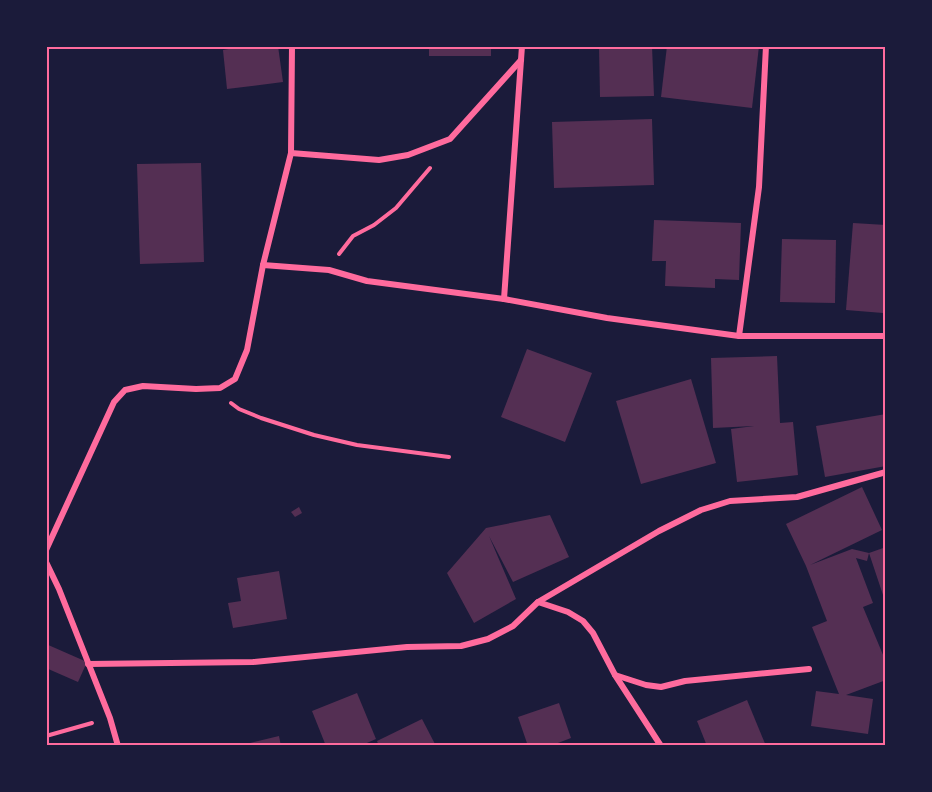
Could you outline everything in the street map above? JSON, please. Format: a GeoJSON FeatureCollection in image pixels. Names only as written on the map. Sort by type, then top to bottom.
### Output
{"type":"FeatureCollection","features":[{"type":"Feature","properties":{"kind":"street"},"geometry":{"type":"LineString","coordinates":[[46,550],[114,402],[125,390],[143,386],[220,388],[235,379],[247,350],[263,265],[291,153],[292,46]]}},
{"type":"Feature","properties":{"kind":"street"},"geometry":{"type":"LineString","coordinates":[[504,299],[522,46]]}},
{"type":"Feature","properties":{"kind":"street"},"geometry":{"type":"LineString","coordinates":[[739,336],[759,187],[766,46]]}},
{"type":"Feature","properties":{"kind":"street"},"geometry":{"type":"LineString","coordinates":[[291,153],[379,160],[408,155],[450,139],[521,60]]}},
{"type":"Feature","properties":{"kind":"street"},"geometry":{"type":"LineString","coordinates":[[263,265],[329,270],[367,281],[504,299],[607,318],[739,336],[885,336]]}},
{"type":"Feature","properties":{"kind":"street"},"geometry":{"type":"LineString","coordinates":[[88,664],[253,662],[407,647],[461,646],[488,639],[513,626],[538,602],[659,531],[701,510],[730,501],[797,497],[885,472]]}},
{"type":"Feature","properties":{"kind":"street"},"geometry":{"type":"LineString","coordinates":[[46,562],[110,718],[118,746]]}},
{"type":"Feature","properties":{"kind":"street"},"geometry":{"type":"LineString","coordinates":[[538,602],[568,612],[583,621],[593,633],[615,675],[661,746]]}},
{"type":"Feature","properties":{"kind":"street"},"geometry":{"type":"LineString","coordinates":[[615,675],[645,685],[661,687],[685,681],[809,669]]}},
{"type":"Feature","properties":{"kind":"path"},"geometry":{"type":"LineString","coordinates":[[329,270],[353,236],[375,225],[396,207],[431,166]]}},
{"type":"Feature","properties":{"kind":"path"},"geometry":{"type":"LineString","coordinates":[[220,388],[227,400],[239,409],[314,435],[357,446],[449,457]]}},
{"type":"Feature","properties":{"kind":"path"},"geometry":{"type":"LineString","coordinates":[[46,736],[110,718]]}},
{"type":"Feature","properties":{"kind":"building"},"geometry":{"type":"Polygon","coordinates":[[[245,46],[278,46],[283,82],[227,89],[223,50],[245,46]]]}},
{"type":"Feature","properties":{"kind":"building"},"geometry":{"type":"Polygon","coordinates":[[[429,46],[491,46],[491,56],[429,56],[429,46]]]}},
{"type":"Feature","properties":{"kind":"building"},"geometry":{"type":"Polygon","coordinates":[[[599,46],[652,46],[654,96],[600,97],[599,46]]]}},
{"type":"Feature","properties":{"kind":"building"},"geometry":{"type":"Polygon","coordinates":[[[667,46],[759,46],[752,108],[661,97],[667,46]]]}},
{"type":"Feature","properties":{"kind":"building"},"geometry":{"type":"Polygon","coordinates":[[[652,119],[654,185],[554,188],[552,122],[652,119]]]}},
{"type":"Feature","properties":{"kind":"building"},"geometry":{"type":"Polygon","coordinates":[[[201,163],[204,262],[140,264],[137,164],[201,163]]]}},
{"type":"Feature","properties":{"kind":"building"},"geometry":{"type":"Polygon","coordinates":[[[654,220],[741,223],[739,280],[715,279],[715,288],[665,286],[666,261],[652,261],[654,220]]]}},
{"type":"Feature","properties":{"kind":"building"},"geometry":{"type":"Polygon","coordinates":[[[853,223],[886,225],[886,279],[883,313],[846,310],[853,223]]]}},
{"type":"Feature","properties":{"kind":"building"},"geometry":{"type":"Polygon","coordinates":[[[782,239],[836,240],[835,303],[780,302],[782,239]]]}},
{"type":"Feature","properties":{"kind":"building"},"geometry":{"type":"Polygon","coordinates":[[[527,349],[592,373],[565,442],[501,417],[527,349]]]}},
{"type":"Feature","properties":{"kind":"building"},"geometry":{"type":"Polygon","coordinates":[[[777,356],[780,423],[793,422],[798,475],[737,482],[731,429],[754,426],[713,428],[711,358],[777,356]]]}},
{"type":"Feature","properties":{"kind":"building"},"geometry":{"type":"Polygon","coordinates":[[[691,379],[716,463],[641,484],[616,401],[691,379]]]}},
{"type":"Feature","properties":{"kind":"building"},"geometry":{"type":"Polygon","coordinates":[[[886,414],[886,466],[825,477],[816,426],[886,414]]]}},
{"type":"Feature","properties":{"kind":"building"},"geometry":{"type":"Polygon","coordinates":[[[862,487],[882,530],[810,565],[852,549],[869,553],[867,561],[856,558],[873,603],[863,607],[886,662],[886,680],[846,695],[873,699],[868,734],[811,726],[816,691],[839,694],[812,627],[827,621],[806,566],[786,524],[862,487]]]}},
{"type":"Feature","properties":{"kind":"building"},"geometry":{"type":"Polygon","coordinates":[[[299,507],[302,513],[295,517],[291,512],[299,507]]]}},
{"type":"Feature","properties":{"kind":"building"},"geometry":{"type":"Polygon","coordinates":[[[550,515],[569,557],[513,582],[489,536],[516,599],[474,623],[447,573],[486,528],[550,515]]]}},
{"type":"Feature","properties":{"kind":"building"},"geometry":{"type":"Polygon","coordinates":[[[886,547],[886,601],[885,601],[869,553],[886,547]]]}},
{"type":"Feature","properties":{"kind":"building"},"geometry":{"type":"Polygon","coordinates":[[[279,571],[287,619],[233,628],[228,603],[241,601],[237,578],[279,571]]]}},
{"type":"Feature","properties":{"kind":"building"},"geometry":{"type":"Polygon","coordinates":[[[46,644],[87,662],[78,682],[46,668],[46,644]]]}},
{"type":"Feature","properties":{"kind":"building"},"geometry":{"type":"Polygon","coordinates":[[[357,693],[376,739],[360,746],[326,746],[312,711],[357,693]]]}},
{"type":"Feature","properties":{"kind":"building"},"geometry":{"type":"Polygon","coordinates":[[[747,700],[766,746],[707,746],[697,721],[747,700]]]}},
{"type":"Feature","properties":{"kind":"building"},"geometry":{"type":"Polygon","coordinates":[[[559,703],[571,738],[550,746],[528,746],[518,717],[559,703]]]}},
{"type":"Feature","properties":{"kind":"building"},"geometry":{"type":"Polygon","coordinates":[[[422,719],[436,746],[379,746],[377,741],[422,719]]]}},
{"type":"Feature","properties":{"kind":"building"},"geometry":{"type":"Polygon","coordinates":[[[279,736],[281,746],[242,746],[242,745],[279,736]]]}}]}
